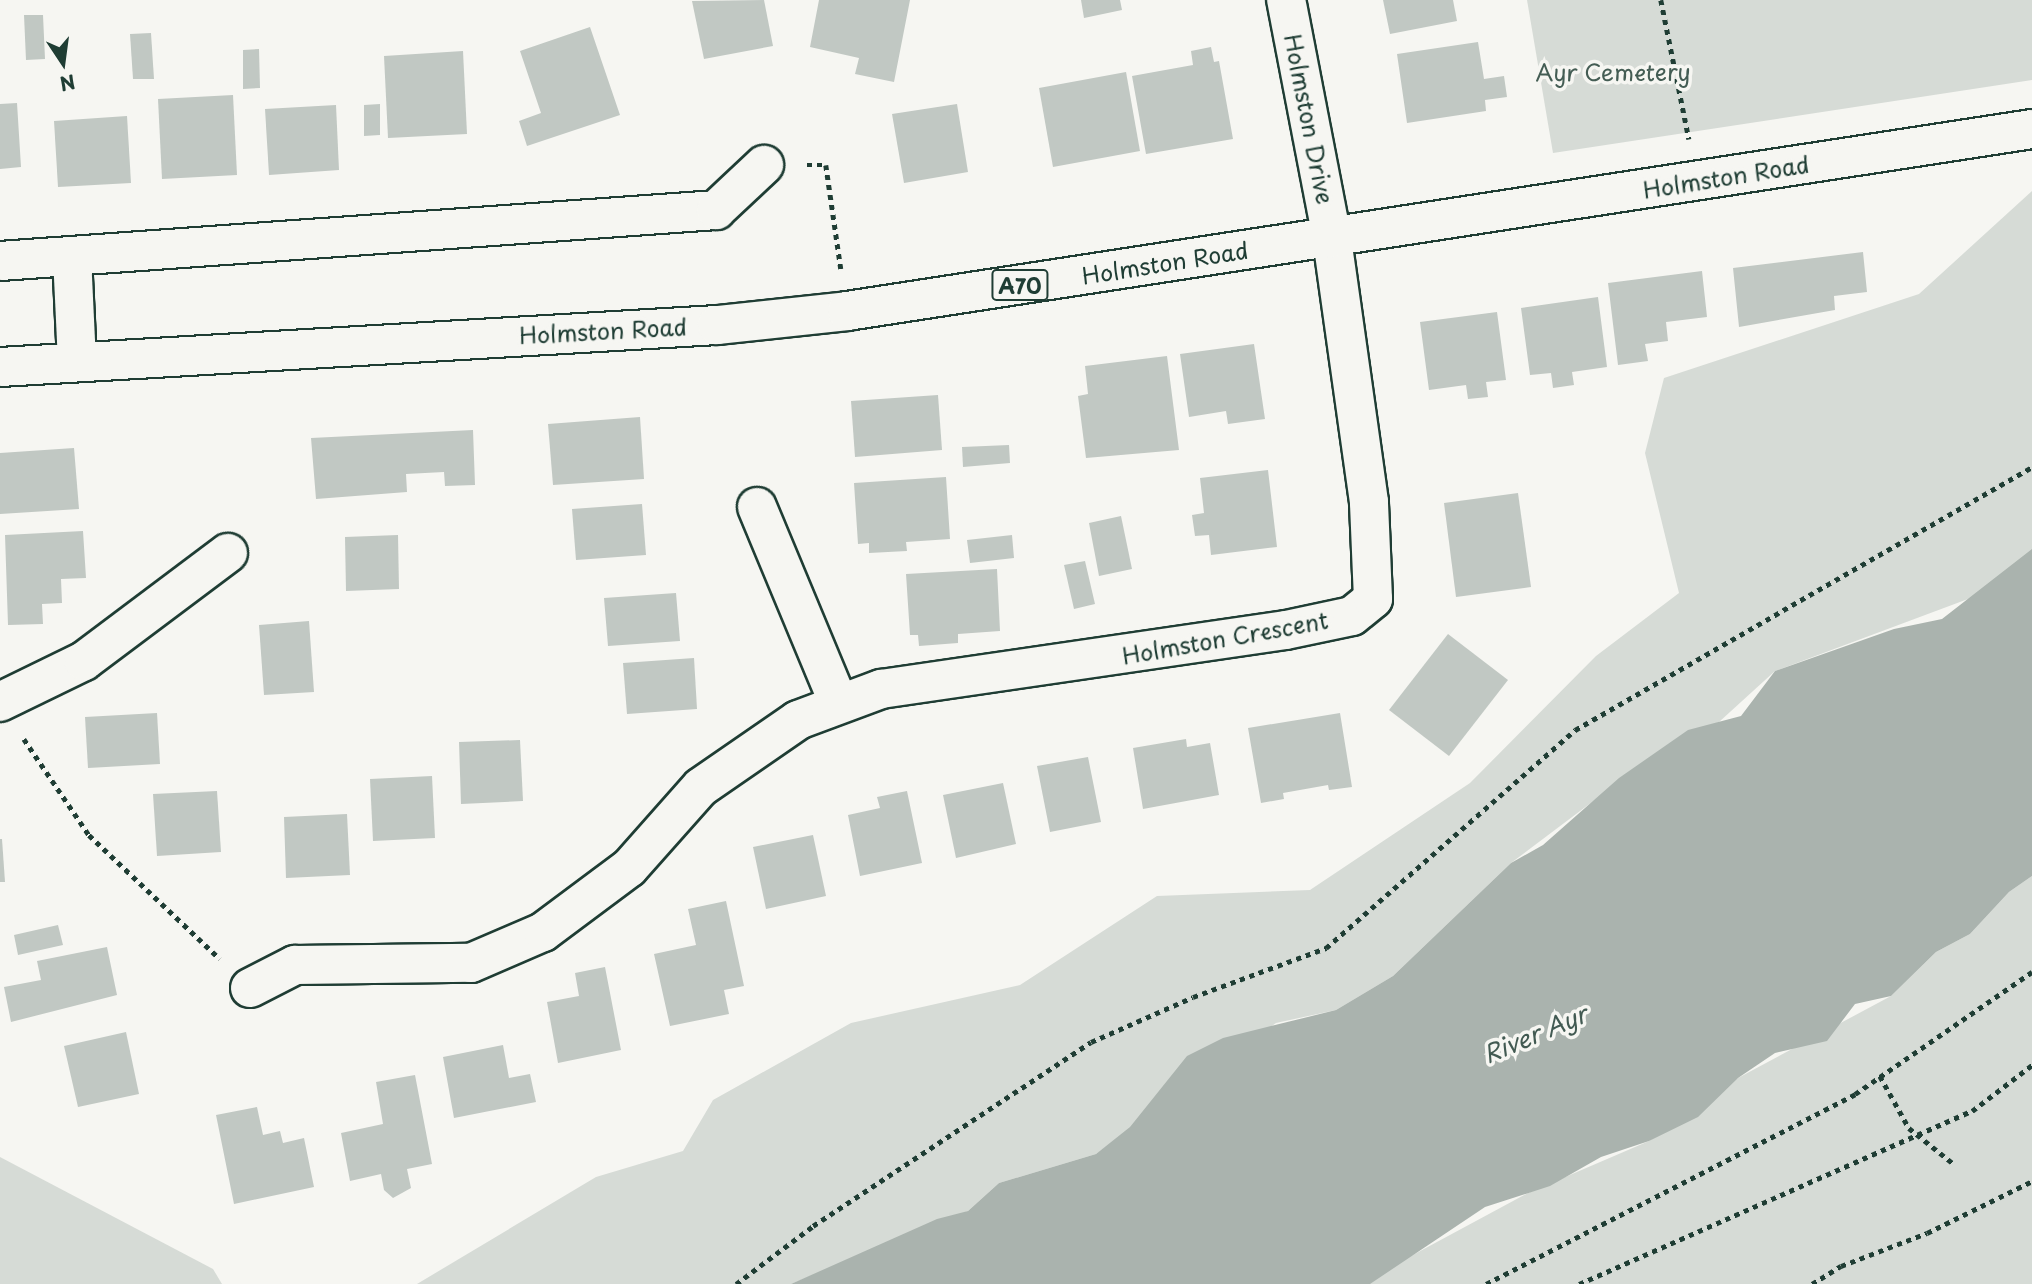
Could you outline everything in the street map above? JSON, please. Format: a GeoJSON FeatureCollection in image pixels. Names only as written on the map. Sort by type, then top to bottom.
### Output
{"type":"FeatureCollection","features":[{"type":"Feature","properties":{"kind":"street","name":"Holmston Drive"},"geometry":{"type":"LineString","coordinates":[[1286,0],[1332,239]]}},
{"type":"Feature","properties":{"kind":"street","name":"Holmston Road"},"geometry":{"type":"LineString","coordinates":[[0,368],[717,325],[847,311],[1332,239],[2032,129]]}},
{"type":"Feature","properties":{"kind":"street"},"geometry":{"type":"LineString","coordinates":[[0,261],[716,210],[764,165]]}},
{"type":"Feature","properties":{"kind":"street","name":"Holmston Crescent"},"geometry":{"type":"LineString","coordinates":[[250,988],[295,965],[471,963],[543,932],[629,868],[701,787],[798,720],[881,689],[1286,630],[1352,616],[1373,599],[1369,502],[1332,239]]}},
{"type":"Feature","properties":{"kind":"street"},"geometry":{"type":"LineString","coordinates":[[72,256],[77,362]]}},
{"type":"Feature","properties":{"kind":"street"},"geometry":{"type":"LineString","coordinates":[[757,507],[839,705]]}},
{"type":"Feature","properties":{"kind":"street"},"geometry":{"type":"LineString","coordinates":[[0,702],[84,661],[228,553]]}},
{"type":"Feature","properties":{"kind":"path"},"geometry":{"type":"LineString","coordinates":[[1661,0],[1699,181]]}},
{"type":"Feature","properties":{"kind":"path"},"geometry":{"type":"LineString","coordinates":[[764,165],[826,165],[847,311]]}},
{"type":"Feature","properties":{"kind":"path"},"geometry":{"type":"LineString","coordinates":[[736,1284],[813,1226],[1091,1042],[1193,997],[1326,947],[1575,730],[2032,467]]}},
{"type":"Feature","properties":{"kind":"path"},"geometry":{"type":"LineString","coordinates":[[22,737],[89,835],[250,988]]}},
{"type":"Feature","properties":{"kind":"path"},"geometry":{"type":"LineString","coordinates":[[1486,1284],[1715,1168],[1880,1076],[2032,972]]}},
{"type":"Feature","properties":{"kind":"path"},"geometry":{"type":"LineString","coordinates":[[1578,1284],[1972,1111],[2032,1065]]}},
{"type":"Feature","properties":{"kind":"path"},"geometry":{"type":"LineString","coordinates":[[1880,1076],[1917,1135],[1955,1165]]}},
{"type":"Feature","properties":{"kind":"path"},"geometry":{"type":"LineString","coordinates":[[1812,1284],[1841,1266],[1927,1233],[2032,1181]]}},
{"type":"Feature","properties":{"kind":"green space","name":"Ayr Cemetery"},"geometry":{"type":"Polygon","coordinates":[[[1527,0],[2032,0],[2032,80],[1553,153],[1527,0]]]}},
{"type":"Feature","properties":{"kind":"green space"},"geometry":{"type":"Polygon","coordinates":[[[2032,191],[2032,552],[1976,596],[1775,671],[1719,722],[1669,744],[1511,863],[1393,976],[1336,1010],[1276,1023],[1096,1154],[999,1183],[968,1211],[791,1284],[417,1284],[596,1177],[683,1151],[713,1100],[851,1023],[1020,985],[1157,896],[1310,890],[1470,783],[1596,656],[1679,593],[1645,453],[1664,378],[1919,294],[2032,191]]]}},
{"type":"Feature","properties":{"kind":"green space"},"geometry":{"type":"Polygon","coordinates":[[[2032,876],[2032,1284],[1359,1284],[1528,1193],[1649,1141],[1738,1078],[1891,996],[1936,952],[1970,934],[2009,892],[2032,876]]]}},
{"type":"Feature","properties":{"kind":"green space"},"geometry":{"type":"Polygon","coordinates":[[[0,1157],[213,1269],[222,1284],[0,1284],[0,1157]]]}},
{"type":"Feature","properties":{"kind":"water","name":"River Ayr"},"geometry":{"type":"Polygon","coordinates":[[[2032,549],[2032,876],[2009,892],[1970,934],[1936,952],[1891,996],[1855,1004],[1827,1041],[1775,1053],[1738,1078],[1698,1117],[1649,1141],[1601,1157],[1550,1186],[1485,1207],[1370,1284],[791,1284],[937,1219],[968,1211],[999,1183],[1096,1154],[1130,1127],[1187,1056],[1223,1038],[1336,1010],[1393,976],[1511,863],[1543,845],[1619,778],[1688,730],[1741,716],[1775,671],[1894,629],[1942,619],[2032,549]]]}},
{"type":"Feature","properties":{"kind":"building"},"geometry":{"type":"Polygon","coordinates":[[[764,0],[773,46],[704,59],[692,1],[764,0]]]}},
{"type":"Feature","properties":{"kind":"building"},"geometry":{"type":"Polygon","coordinates":[[[819,0],[910,0],[894,82],[855,74],[859,58],[810,47],[819,0]]]}},
{"type":"Feature","properties":{"kind":"building"},"geometry":{"type":"Polygon","coordinates":[[[1081,0],[1120,0],[1122,10],[1084,18],[1081,0]]]}},
{"type":"Feature","properties":{"kind":"building"},"geometry":{"type":"Polygon","coordinates":[[[1383,0],[1453,0],[1457,21],[1390,34],[1383,0]]]}},
{"type":"Feature","properties":{"kind":"building"},"geometry":{"type":"Polygon","coordinates":[[[24,15],[43,15],[45,59],[26,60],[24,15]]]}},
{"type":"Feature","properties":{"kind":"building"},"geometry":{"type":"Polygon","coordinates":[[[590,27],[620,115],[527,146],[519,121],[541,113],[520,51],[590,27]]]}},
{"type":"Feature","properties":{"kind":"building"},"geometry":{"type":"Polygon","coordinates":[[[151,33],[154,79],[133,79],[130,34],[151,33]]]}},
{"type":"Feature","properties":{"kind":"building"},"geometry":{"type":"Polygon","coordinates":[[[1478,42],[1484,79],[1504,76],[1507,97],[1485,100],[1486,111],[1407,123],[1397,54],[1478,42]]]}},
{"type":"Feature","properties":{"kind":"building"},"geometry":{"type":"Polygon","coordinates":[[[1211,47],[1214,62],[1219,61],[1233,139],[1146,154],[1132,76],[1193,65],[1191,51],[1211,47]]]}},
{"type":"Feature","properties":{"kind":"building"},"geometry":{"type":"Polygon","coordinates":[[[259,49],[260,88],[243,89],[243,50],[259,49]]]}},
{"type":"Feature","properties":{"kind":"building"},"geometry":{"type":"Polygon","coordinates":[[[463,51],[467,134],[388,138],[384,56],[463,51]]]}},
{"type":"Feature","properties":{"kind":"building"},"geometry":{"type":"Polygon","coordinates":[[[1126,72],[1140,151],[1053,167],[1039,88],[1126,72]]]}},
{"type":"Feature","properties":{"kind":"building"},"geometry":{"type":"Polygon","coordinates":[[[233,95],[237,175],[162,179],[158,99],[233,95]]]}},
{"type":"Feature","properties":{"kind":"building"},"geometry":{"type":"Polygon","coordinates":[[[17,103],[21,167],[0,169],[0,104],[17,103]]]}},
{"type":"Feature","properties":{"kind":"building"},"geometry":{"type":"Polygon","coordinates":[[[380,104],[380,135],[364,136],[364,105],[380,104]]]}},
{"type":"Feature","properties":{"kind":"building"},"geometry":{"type":"Polygon","coordinates":[[[957,104],[968,172],[904,183],[892,114],[957,104]]]}},
{"type":"Feature","properties":{"kind":"building"},"geometry":{"type":"Polygon","coordinates":[[[336,105],[339,170],[269,175],[265,109],[336,105]]]}},
{"type":"Feature","properties":{"kind":"building"},"geometry":{"type":"Polygon","coordinates":[[[127,116],[131,183],[58,187],[54,121],[127,116]]]}},
{"type":"Feature","properties":{"kind":"building"},"geometry":{"type":"Polygon","coordinates":[[[1863,252],[1867,292],[1834,296],[1835,310],[1739,327],[1733,268],[1863,252]]]}},
{"type":"Feature","properties":{"kind":"building"},"geometry":{"type":"Polygon","coordinates":[[[1702,271],[1707,317],[1666,322],[1668,341],[1645,344],[1648,361],[1618,365],[1608,283],[1702,271]]]}},
{"type":"Feature","properties":{"kind":"building"},"geometry":{"type":"Polygon","coordinates":[[[1598,297],[1607,367],[1572,372],[1574,385],[1553,388],[1551,373],[1530,375],[1521,308],[1598,297]]]}},
{"type":"Feature","properties":{"kind":"building"},"geometry":{"type":"Polygon","coordinates":[[[1497,312],[1506,380],[1486,382],[1488,397],[1468,399],[1466,385],[1429,390],[1420,322],[1497,312]]]}},
{"type":"Feature","properties":{"kind":"building"},"geometry":{"type":"Polygon","coordinates":[[[1254,344],[1265,419],[1228,424],[1226,411],[1189,417],[1180,354],[1254,344]]]}},
{"type":"Feature","properties":{"kind":"building"},"geometry":{"type":"Polygon","coordinates":[[[1167,356],[1179,450],[1086,458],[1078,396],[1088,394],[1085,366],[1167,356]]]}},
{"type":"Feature","properties":{"kind":"building"},"geometry":{"type":"Polygon","coordinates":[[[938,395],[942,450],[855,457],[851,401],[938,395]]]}},
{"type":"Feature","properties":{"kind":"building"},"geometry":{"type":"Polygon","coordinates":[[[640,417],[644,479],[553,485],[548,424],[640,417]]]}},
{"type":"Feature","properties":{"kind":"building"},"geometry":{"type":"Polygon","coordinates":[[[473,430],[475,485],[445,486],[444,472],[406,474],[407,492],[316,499],[311,438],[473,430]]]}},
{"type":"Feature","properties":{"kind":"building"},"geometry":{"type":"Polygon","coordinates":[[[1009,445],[1010,463],[963,467],[962,447],[1009,445]]]}},
{"type":"Feature","properties":{"kind":"building"},"geometry":{"type":"Polygon","coordinates":[[[74,448],[79,509],[0,514],[0,453],[74,448]]]}},
{"type":"Feature","properties":{"kind":"building"},"geometry":{"type":"Polygon","coordinates":[[[1268,470],[1277,547],[1211,555],[1209,535],[1195,536],[1192,515],[1204,513],[1200,478],[1268,470]]]}},
{"type":"Feature","properties":{"kind":"building"},"geometry":{"type":"Polygon","coordinates":[[[946,477],[950,539],[906,542],[907,551],[869,553],[869,543],[858,544],[854,483],[946,477]]]}},
{"type":"Feature","properties":{"kind":"building"},"geometry":{"type":"Polygon","coordinates":[[[1518,493],[1531,587],[1456,597],[1444,503],[1518,493]]]}},
{"type":"Feature","properties":{"kind":"building"},"geometry":{"type":"Polygon","coordinates":[[[642,504],[646,555],[576,560],[572,509],[642,504]]]}},
{"type":"Feature","properties":{"kind":"building"},"geometry":{"type":"Polygon","coordinates":[[[1121,516],[1132,569],[1099,576],[1089,523],[1121,516]]]}},
{"type":"Feature","properties":{"kind":"building"},"geometry":{"type":"Polygon","coordinates":[[[83,531],[86,578],[61,579],[62,603],[42,604],[43,624],[8,625],[5,535],[83,531]]]}},
{"type":"Feature","properties":{"kind":"building"},"geometry":{"type":"Polygon","coordinates":[[[398,535],[399,589],[346,591],[345,537],[398,535]]]}},
{"type":"Feature","properties":{"kind":"building"},"geometry":{"type":"Polygon","coordinates":[[[1012,535],[1014,558],[970,563],[967,540],[1012,535]]]}},
{"type":"Feature","properties":{"kind":"building"},"geometry":{"type":"Polygon","coordinates":[[[1085,561],[1095,604],[1074,609],[1064,565],[1085,561]]]}},
{"type":"Feature","properties":{"kind":"building"},"geometry":{"type":"Polygon","coordinates":[[[997,569],[1000,631],[958,634],[958,643],[919,646],[918,635],[910,635],[906,574],[997,569]]]}},
{"type":"Feature","properties":{"kind":"building"},"geometry":{"type":"Polygon","coordinates":[[[676,593],[680,641],[608,646],[604,598],[676,593]]]}},
{"type":"Feature","properties":{"kind":"building"},"geometry":{"type":"Polygon","coordinates":[[[309,621],[314,692],[264,695],[259,625],[309,621]]]}},
{"type":"Feature","properties":{"kind":"building"},"geometry":{"type":"Polygon","coordinates":[[[1448,634],[1508,680],[1449,756],[1389,710],[1448,634]]]}},
{"type":"Feature","properties":{"kind":"building"},"geometry":{"type":"Polygon","coordinates":[[[694,658],[697,709],[627,714],[623,663],[694,658]]]}},
{"type":"Feature","properties":{"kind":"building"},"geometry":{"type":"Polygon","coordinates":[[[157,713],[160,764],[88,768],[85,717],[157,713]]]}},
{"type":"Feature","properties":{"kind":"building"},"geometry":{"type":"Polygon","coordinates":[[[1340,713],[1352,787],[1329,790],[1328,785],[1283,793],[1284,799],[1261,803],[1248,728],[1340,713]]]}},
{"type":"Feature","properties":{"kind":"building"},"geometry":{"type":"Polygon","coordinates":[[[1186,739],[1187,747],[1210,743],[1219,795],[1143,809],[1133,748],[1186,739]]]}},
{"type":"Feature","properties":{"kind":"building"},"geometry":{"type":"Polygon","coordinates":[[[520,740],[523,801],[461,804],[459,742],[520,740]]]}},
{"type":"Feature","properties":{"kind":"building"},"geometry":{"type":"Polygon","coordinates":[[[1088,757],[1101,822],[1050,832],[1037,766],[1088,757]]]}},
{"type":"Feature","properties":{"kind":"building"},"geometry":{"type":"Polygon","coordinates":[[[432,776],[435,838],[373,841],[370,779],[432,776]]]}},
{"type":"Feature","properties":{"kind":"building"},"geometry":{"type":"Polygon","coordinates":[[[1003,783],[1016,844],[956,858],[943,795],[1003,783]]]}},
{"type":"Feature","properties":{"kind":"building"},"geometry":{"type":"Polygon","coordinates":[[[217,791],[221,852],[157,856],[153,794],[217,791]]]}},
{"type":"Feature","properties":{"kind":"building"},"geometry":{"type":"Polygon","coordinates":[[[907,791],[922,863],[860,876],[848,815],[880,808],[877,797],[907,791]]]}},
{"type":"Feature","properties":{"kind":"building"},"geometry":{"type":"Polygon","coordinates":[[[347,814],[350,875],[286,878],[284,817],[347,814]]]}},
{"type":"Feature","properties":{"kind":"building"},"geometry":{"type":"Polygon","coordinates":[[[813,835],[826,896],[766,909],[753,847],[813,835]]]}},
{"type":"Feature","properties":{"kind":"building"},"geometry":{"type":"Polygon","coordinates":[[[2,839],[5,882],[0,882],[2,839]]]}},
{"type":"Feature","properties":{"kind":"building"},"geometry":{"type":"Polygon","coordinates":[[[726,901],[744,986],[724,990],[729,1014],[670,1026],[654,954],[696,945],[688,909],[726,901]]]}},
{"type":"Feature","properties":{"kind":"building"},"geometry":{"type":"Polygon","coordinates":[[[58,925],[63,945],[18,955],[14,935],[58,925]]]}},
{"type":"Feature","properties":{"kind":"building"},"geometry":{"type":"Polygon","coordinates":[[[107,947],[117,995],[11,1022],[4,987],[41,980],[37,961],[107,947]]]}},
{"type":"Feature","properties":{"kind":"building"},"geometry":{"type":"Polygon","coordinates":[[[605,967],[621,1050],[558,1063],[547,1002],[579,996],[575,973],[605,967]]]}},
{"type":"Feature","properties":{"kind":"building"},"geometry":{"type":"Polygon","coordinates":[[[126,1032],[139,1094],[78,1107],[64,1046],[126,1032]]]}},
{"type":"Feature","properties":{"kind":"building"},"geometry":{"type":"Polygon","coordinates":[[[503,1045],[509,1078],[530,1074],[536,1102],[454,1118],[443,1057],[503,1045]]]}},
{"type":"Feature","properties":{"kind":"building"},"geometry":{"type":"Polygon","coordinates":[[[415,1075],[432,1164],[407,1169],[411,1188],[393,1198],[384,1190],[381,1174],[350,1181],[341,1133],[383,1124],[376,1082],[415,1075]]]}},
{"type":"Feature","properties":{"kind":"building"},"geometry":{"type":"Polygon","coordinates":[[[257,1107],[263,1135],[280,1131],[283,1143],[304,1138],[314,1187],[234,1204],[216,1115],[257,1107]]]}}]}
